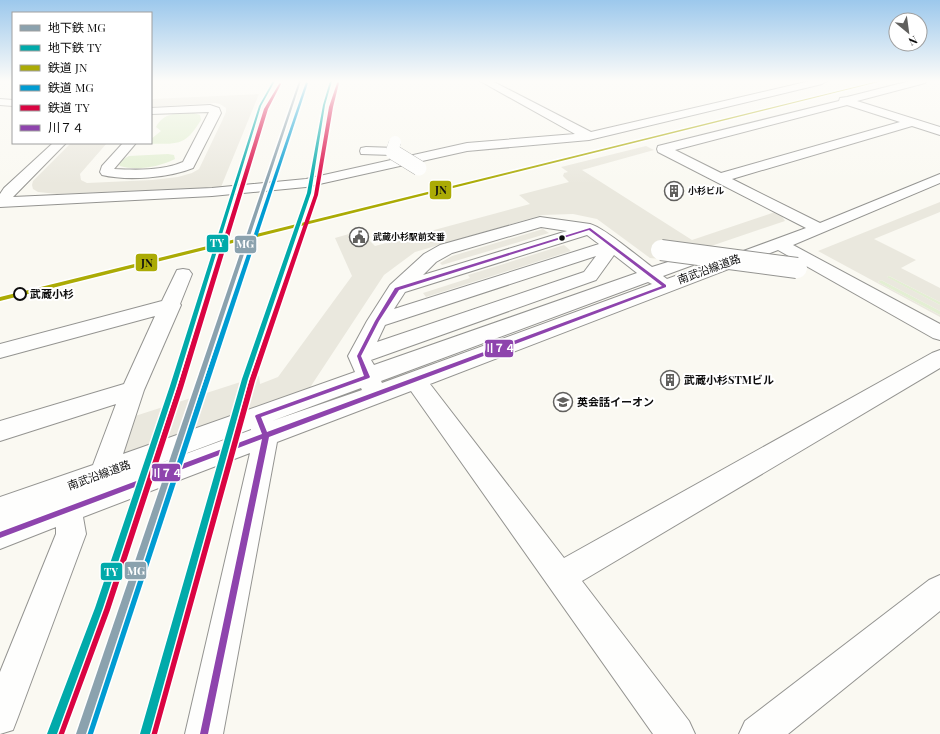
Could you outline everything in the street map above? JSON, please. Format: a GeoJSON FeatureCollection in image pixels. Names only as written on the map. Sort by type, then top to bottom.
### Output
{"type":"FeatureCollection","features":[{"type":"Feature","properties":{"kind":"street"},"geometry":{"type":"LineString","coordinates":[[129,144],[106,170],[107,172],[118,174],[174,170],[185,167],[214,115]]}},
{"type":"Feature","properties":{"kind":"street"},"geometry":{"type":"LineString","coordinates":[[550,115],[589,136]]}},
{"type":"Feature","properties":{"kind":"street"},"geometry":{"type":"LineString","coordinates":[[2,201],[39,201],[212,192],[306,183],[454,150],[589,136],[677,115]]}},
{"type":"Feature","properties":{"kind":"street"},"geometry":{"type":"LineString","coordinates":[[795,115],[663,149],[819,229]]}},
{"type":"Feature","properties":{"kind":"street"},"geometry":{"type":"LineString","coordinates":[[892,115],[912,122],[940,137]]}},
{"type":"Feature","properties":{"kind":"street"},"geometry":{"type":"LineString","coordinates":[[720,178],[912,122]]}},
{"type":"Feature","properties":{"kind":"street"},"geometry":{"type":"LineString","coordinates":[[2,201],[9,190],[59,144]]}},
{"type":"Feature","properties":{"kind":"street"},"geometry":{"type":"LineString","coordinates":[[366,152],[394,147],[419,168]]}},
{"type":"Feature","properties":{"kind":"street","name":"南武沿線道路"},"geometry":{"type":"LineString","coordinates":[[0,535],[68,510],[262,426],[367,376],[658,280],[819,229],[940,178]]}},
{"type":"Feature","properties":{"kind":"street","name":"南武沿線道路"},"geometry":{"type":"LineString","coordinates":[[367,376],[414,379],[658,280],[736,244],[802,220],[922,185]]}},
{"type":"Feature","properties":{"kind":"street"},"geometry":{"type":"LineString","coordinates":[[367,376],[377,321],[397,289],[430,258],[446,249],[540,222],[590,229],[658,280]]}},
{"type":"Feature","properties":{"kind":"street"},"geometry":{"type":"LineString","coordinates":[[397,289],[590,229]]}},
{"type":"Feature","properties":{"kind":"street"},"geometry":{"type":"LineString","coordinates":[[778,243],[940,333]]}},
{"type":"Feature","properties":{"kind":"street"},"geometry":{"type":"LineString","coordinates":[[377,321],[613,245]]}},
{"type":"Feature","properties":{"kind":"street"},"geometry":{"type":"LineString","coordinates":[[367,376],[590,276],[613,245]]}},
{"type":"Feature","properties":{"kind":"street"},"geometry":{"type":"LineString","coordinates":[[661,250],[797,268]]}},
{"type":"Feature","properties":{"kind":"street"},"geometry":{"type":"LineString","coordinates":[[103,473],[133,390],[171,305],[183,274]]}},
{"type":"Feature","properties":{"kind":"street"},"geometry":{"type":"LineString","coordinates":[[0,351],[171,305]]}},
{"type":"Feature","properties":{"kind":"street"},"geometry":{"type":"LineString","coordinates":[[560,577],[940,358]]}},
{"type":"Feature","properties":{"kind":"street"},"geometry":{"type":"LineString","coordinates":[[414,379],[676,734]]}},
{"type":"Feature","properties":{"kind":"street"},"geometry":{"type":"LineString","coordinates":[[0,431],[133,390]]}},
{"type":"Feature","properties":{"kind":"street"},"geometry":{"type":"LineString","coordinates":[[204,734],[262,426]]}},
{"type":"Feature","properties":{"kind":"street","name":"南武沿線道路"},"geometry":{"type":"LineString","coordinates":[[0,510],[103,473],[262,426]]}},
{"type":"Feature","properties":{"kind":"street"},"geometry":{"type":"LineString","coordinates":[[3,702],[71,534],[68,510]]}},
{"type":"Feature","properties":{"kind":"street"},"geometry":{"type":"LineString","coordinates":[[758,734],[940,591]]}},
{"type":"Feature","properties":{"kind":"green space"},"geometry":{"type":"Polygon","coordinates":[[[200,115],[201,120],[190,135],[184,140],[173,143],[152,144],[152,138],[161,131],[156,127],[166,116],[200,115]]]}},
{"type":"Feature","properties":{"kind":"green space"},"geometry":{"type":"Polygon","coordinates":[[[174,155],[175,159],[148,167],[134,168],[120,166],[118,162],[129,156],[174,155]]]}},
{"type":"Feature","properties":{"kind":"green space"},"geometry":{"type":"Polygon","coordinates":[[[889,276],[940,302],[940,305],[886,277],[889,276]]]}},
{"type":"Feature","properties":{"kind":"green space"},"geometry":{"type":"Polygon","coordinates":[[[881,280],[940,311],[940,315],[878,282],[881,280]]]}},
{"type":"Feature","properties":{"kind":"shaded area"},"geometry":{"type":"Polygon","coordinates":[[[224,115],[250,115],[221,187],[57,194],[38,192],[33,189],[32,185],[33,181],[70,144],[106,144],[80,174],[81,180],[87,183],[152,180],[178,177],[192,173],[199,169],[224,115]]]}},
{"type":"Feature","properties":{"kind":"shaded area"},"geometry":{"type":"Polygon","coordinates":[[[646,146],[654,150],[582,170],[692,240],[775,212],[781,215],[785,221],[670,260],[650,258],[597,219],[573,214],[542,215],[415,252],[384,275],[309,389],[129,453],[122,451],[132,417],[259,376],[260,384],[278,377],[352,276],[335,238],[349,234],[355,243],[369,240],[375,246],[530,204],[519,195],[569,182],[563,176],[564,173],[568,172],[561,167],[646,146]]]}},
{"type":"Feature","properties":{"kind":"shaded area"},"geometry":{"type":"Polygon","coordinates":[[[940,202],[940,212],[874,239],[916,260],[901,268],[940,288],[940,302],[889,276],[887,277],[940,305],[940,311],[881,280],[878,282],[940,315],[940,317],[818,251],[940,202]]]}},
{"type":"Feature","properties":{"kind":"shaded area"},"geometry":{"type":"Polygon","coordinates":[[[543,229],[549,233],[442,265],[440,263],[452,256],[543,229]]]}},
{"type":"Feature","properties":{"kind":"shaded area"},"geometry":{"type":"Polygon","coordinates":[[[564,245],[571,251],[426,297],[423,293],[470,278],[468,275],[564,245]]]}},
{"type":"Feature","properties":{"kind":"metro line","name":"TY"},"geometry":{"type":"LineString","coordinates":[[52,734],[99,608],[173,386],[257,115]]}},
{"type":"Feature","properties":{"kind":"metro line","name":"MG"},"geometry":{"type":"LineString","coordinates":[[81,734],[289,115]]}},
{"type":"Feature","properties":{"kind":"metro line","name":"TY"},"geometry":{"type":"LineString","coordinates":[[145,734],[245,379],[309,193],[322,115]]}},
{"type":"Feature","properties":{"kind":"rail line","name":"TY"},"geometry":{"type":"LineString","coordinates":[[59,734],[106,610],[180,388],[264,115]]}},
{"type":"Feature","properties":{"kind":"rail line","name":"MG"},"geometry":{"type":"LineString","coordinates":[[88,734],[296,115]]}},
{"type":"Feature","properties":{"kind":"rail line","name":"TY"},"geometry":{"type":"LineString","coordinates":[[152,734],[252,381],[316,195],[330,115]]}},
{"type":"Feature","properties":{"kind":"rail line","name":"JN"},"geometry":{"type":"LineString","coordinates":[[0,299],[743,115]]}},
{"type":"Feature","properties":{"kind":"transit line","name":"川７４"},"geometry":{"type":"LineString","coordinates":[[204,734],[266,436],[258,416],[367,377],[359,356],[377,321],[397,289],[590,229],[665,286]]}},
{"type":"Feature","properties":{"kind":"transit line","name":"川７４"},"geometry":{"type":"LineString","coordinates":[[0,535],[665,286]]}},
{"type":"Feature","properties":{"kind":"place","name":"小杉ビル"},"geometry":{"type":"Point","coordinates":[674,191]}},
{"type":"Feature","properties":{"kind":"place","name":"武蔵小杉駅前交番"},"geometry":{"type":"Point","coordinates":[359,237]}},
{"type":"Feature","properties":{"kind":"place","name":"武蔵小杉"},"geometry":{"type":"Point","coordinates":[20,294]}},
{"type":"Feature","properties":{"kind":"place","name":"武蔵小杉STMビル"},"geometry":{"type":"Point","coordinates":[670,380]}},
{"type":"Feature","properties":{"kind":"place","name":"英会話イーオン"},"geometry":{"type":"Point","coordinates":[563,402]}}]}
